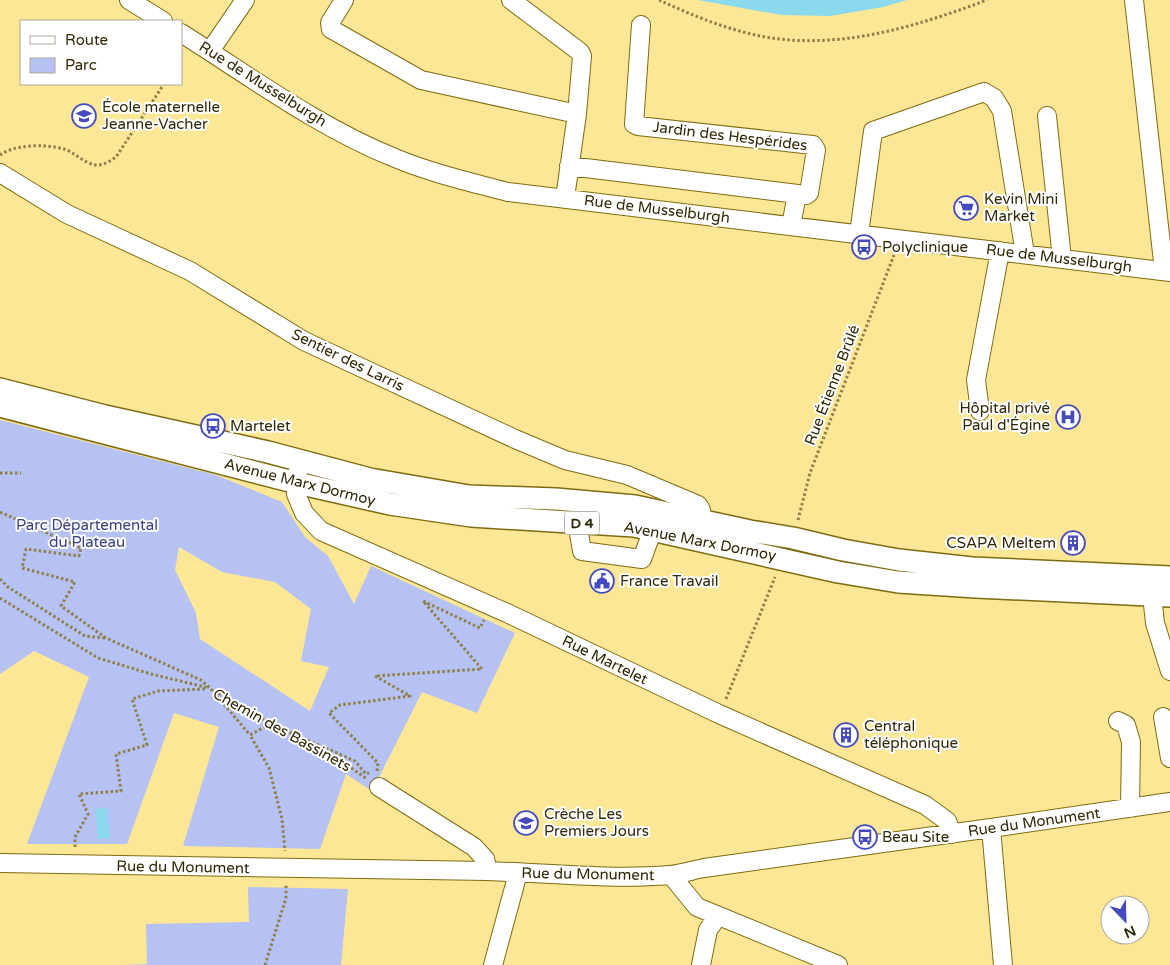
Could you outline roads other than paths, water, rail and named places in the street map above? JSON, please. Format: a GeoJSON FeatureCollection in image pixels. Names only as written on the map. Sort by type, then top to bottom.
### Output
{"type":"FeatureCollection","features":[{"type":"Feature","properties":{"kind":"main road","name":"Avenue Marx Dormoy"},"geometry":{"type":"LineString","coordinates":[[0,389],[105,416],[300,460],[370,479],[469,496],[635,506],[794,538],[842,550],[899,560],[972,568],[1170,577]]}},
{"type":"Feature","properties":{"kind":"main road","name":"Avenue Marx Dormoy"},"geometry":{"type":"LineString","coordinates":[[0,406],[297,483],[390,504],[451,514],[634,526],[838,572],[898,582],[976,588],[1161,596]]}},
{"type":"Feature","properties":{"kind":"street"},"geometry":{"type":"LineString","coordinates":[[129,0],[161,20]]}},
{"type":"Feature","properties":{"kind":"street"},"geometry":{"type":"LineString","coordinates":[[210,51],[245,0]]}},
{"type":"Feature","properties":{"kind":"street"},"geometry":{"type":"LineString","coordinates":[[344,0],[330,23],[331,30],[421,80],[577,114]]}},
{"type":"Feature","properties":{"kind":"street"},"geometry":{"type":"LineString","coordinates":[[511,0],[580,52],[583,61],[565,198]]}},
{"type":"Feature","properties":{"kind":"street"},"geometry":{"type":"LineString","coordinates":[[1134,0],[1167,271]]}},
{"type":"Feature","properties":{"kind":"street","name":"Jardin des Hespérides"},"geometry":{"type":"LineString","coordinates":[[641,26],[634,124],[638,126],[813,145],[816,147],[816,150],[811,189],[806,195],[797,194]]}},
{"type":"Feature","properties":{"kind":"street","name":"Rue de Musselburgh"},"geometry":{"type":"LineString","coordinates":[[182,34],[348,137],[396,158],[445,175],[508,192],[1167,271]]}},
{"type":"Feature","properties":{"kind":"street"},"geometry":{"type":"LineString","coordinates":[[859,234],[873,131],[984,92],[994,98],[1002,110],[1025,254]]}},
{"type":"Feature","properties":{"kind":"street"},"geometry":{"type":"LineString","coordinates":[[1047,116],[1062,259]]}},
{"type":"Feature","properties":{"kind":"street"},"geometry":{"type":"LineString","coordinates":[[569,166],[797,194],[791,226]]}},
{"type":"Feature","properties":{"kind":"street","name":"Sentier des Larris"},"geometry":{"type":"LineString","coordinates":[[0,172],[67,214],[190,271],[304,341],[565,460],[626,475],[698,505],[701,510],[702,521]]}},
{"type":"Feature","properties":{"kind":"street"},"geometry":{"type":"LineString","coordinates":[[980,411],[976,380],[1000,251]]}},
{"type":"Feature","properties":{"kind":"street","name":"Rue Martelet"},"geometry":{"type":"LineString","coordinates":[[300,460],[296,494],[304,513],[321,531],[507,613],[719,714],[925,805],[947,821],[952,834]]}},
{"type":"Feature","properties":{"kind":"street"},"geometry":{"type":"LineString","coordinates":[[576,522],[582,551],[642,559],[653,529]]}},
{"type":"Feature","properties":{"kind":"street"},"geometry":{"type":"LineString","coordinates":[[1161,596],[1156,623],[1170,672]]}},
{"type":"Feature","properties":{"kind":"street"},"geometry":{"type":"LineString","coordinates":[[1163,717],[1170,758]]}},
{"type":"Feature","properties":{"kind":"street"},"geometry":{"type":"LineString","coordinates":[[1118,721],[1126,725],[1131,742],[1130,808]]}},
{"type":"Feature","properties":{"kind":"street"},"geometry":{"type":"LineString","coordinates":[[379,787],[474,847],[485,859],[488,871]]}},
{"type":"Feature","properties":{"kind":"street","name":"Rue du Monument"},"geometry":{"type":"LineString","coordinates":[[0,863],[488,871],[618,876],[671,875],[704,868],[1170,802]]}},
{"type":"Feature","properties":{"kind":"street"},"geometry":{"type":"LineString","coordinates":[[991,828],[1002,965]]}},
{"type":"Feature","properties":{"kind":"street"},"geometry":{"type":"LineString","coordinates":[[493,965],[518,873]]}},
{"type":"Feature","properties":{"kind":"street"},"geometry":{"type":"LineString","coordinates":[[671,875],[697,907],[838,965]]}},
{"type":"Feature","properties":{"kind":"street"},"geometry":{"type":"LineString","coordinates":[[701,965],[708,930],[718,916]]}},
{"type":"Feature","properties":{"kind":"place","name":"École maternelle Jeanne-Vacher"},"geometry":{"type":"Point","coordinates":[84,116]}},
{"type":"Feature","properties":{"kind":"place","name":"Kevin Mini Market"},"geometry":{"type":"Point","coordinates":[966,208]}},
{"type":"Feature","properties":{"kind":"place","name":"Polyclinique"},"geometry":{"type":"Point","coordinates":[864,247]}},
{"type":"Feature","properties":{"kind":"place","name":"Hôpital privé Paul d'Égine"},"geometry":{"type":"Point","coordinates":[1068,417]}},
{"type":"Feature","properties":{"kind":"place","name":"Martelet"},"geometry":{"type":"Point","coordinates":[213,426]}},
{"type":"Feature","properties":{"kind":"place","name":"CSAPA Meltem"},"geometry":{"type":"Point","coordinates":[1073,543]}},
{"type":"Feature","properties":{"kind":"place","name":"France Travail"},"geometry":{"type":"Point","coordinates":[602,581]}},
{"type":"Feature","properties":{"kind":"place","name":"Central téléphonique"},"geometry":{"type":"Point","coordinates":[846,735]}},
{"type":"Feature","properties":{"kind":"place","name":"Crèche Les Premiers Jours"},"geometry":{"type":"Point","coordinates":[526,823]}},
{"type":"Feature","properties":{"kind":"place","name":"Beau Site"},"geometry":{"type":"Point","coordinates":[865,837]}},
{"type":"Feature","properties":{"kind":"park label","name":"Parc Départemental du Plateau"},"geometry":{"type":"Point","coordinates":[87,534]}}]}
